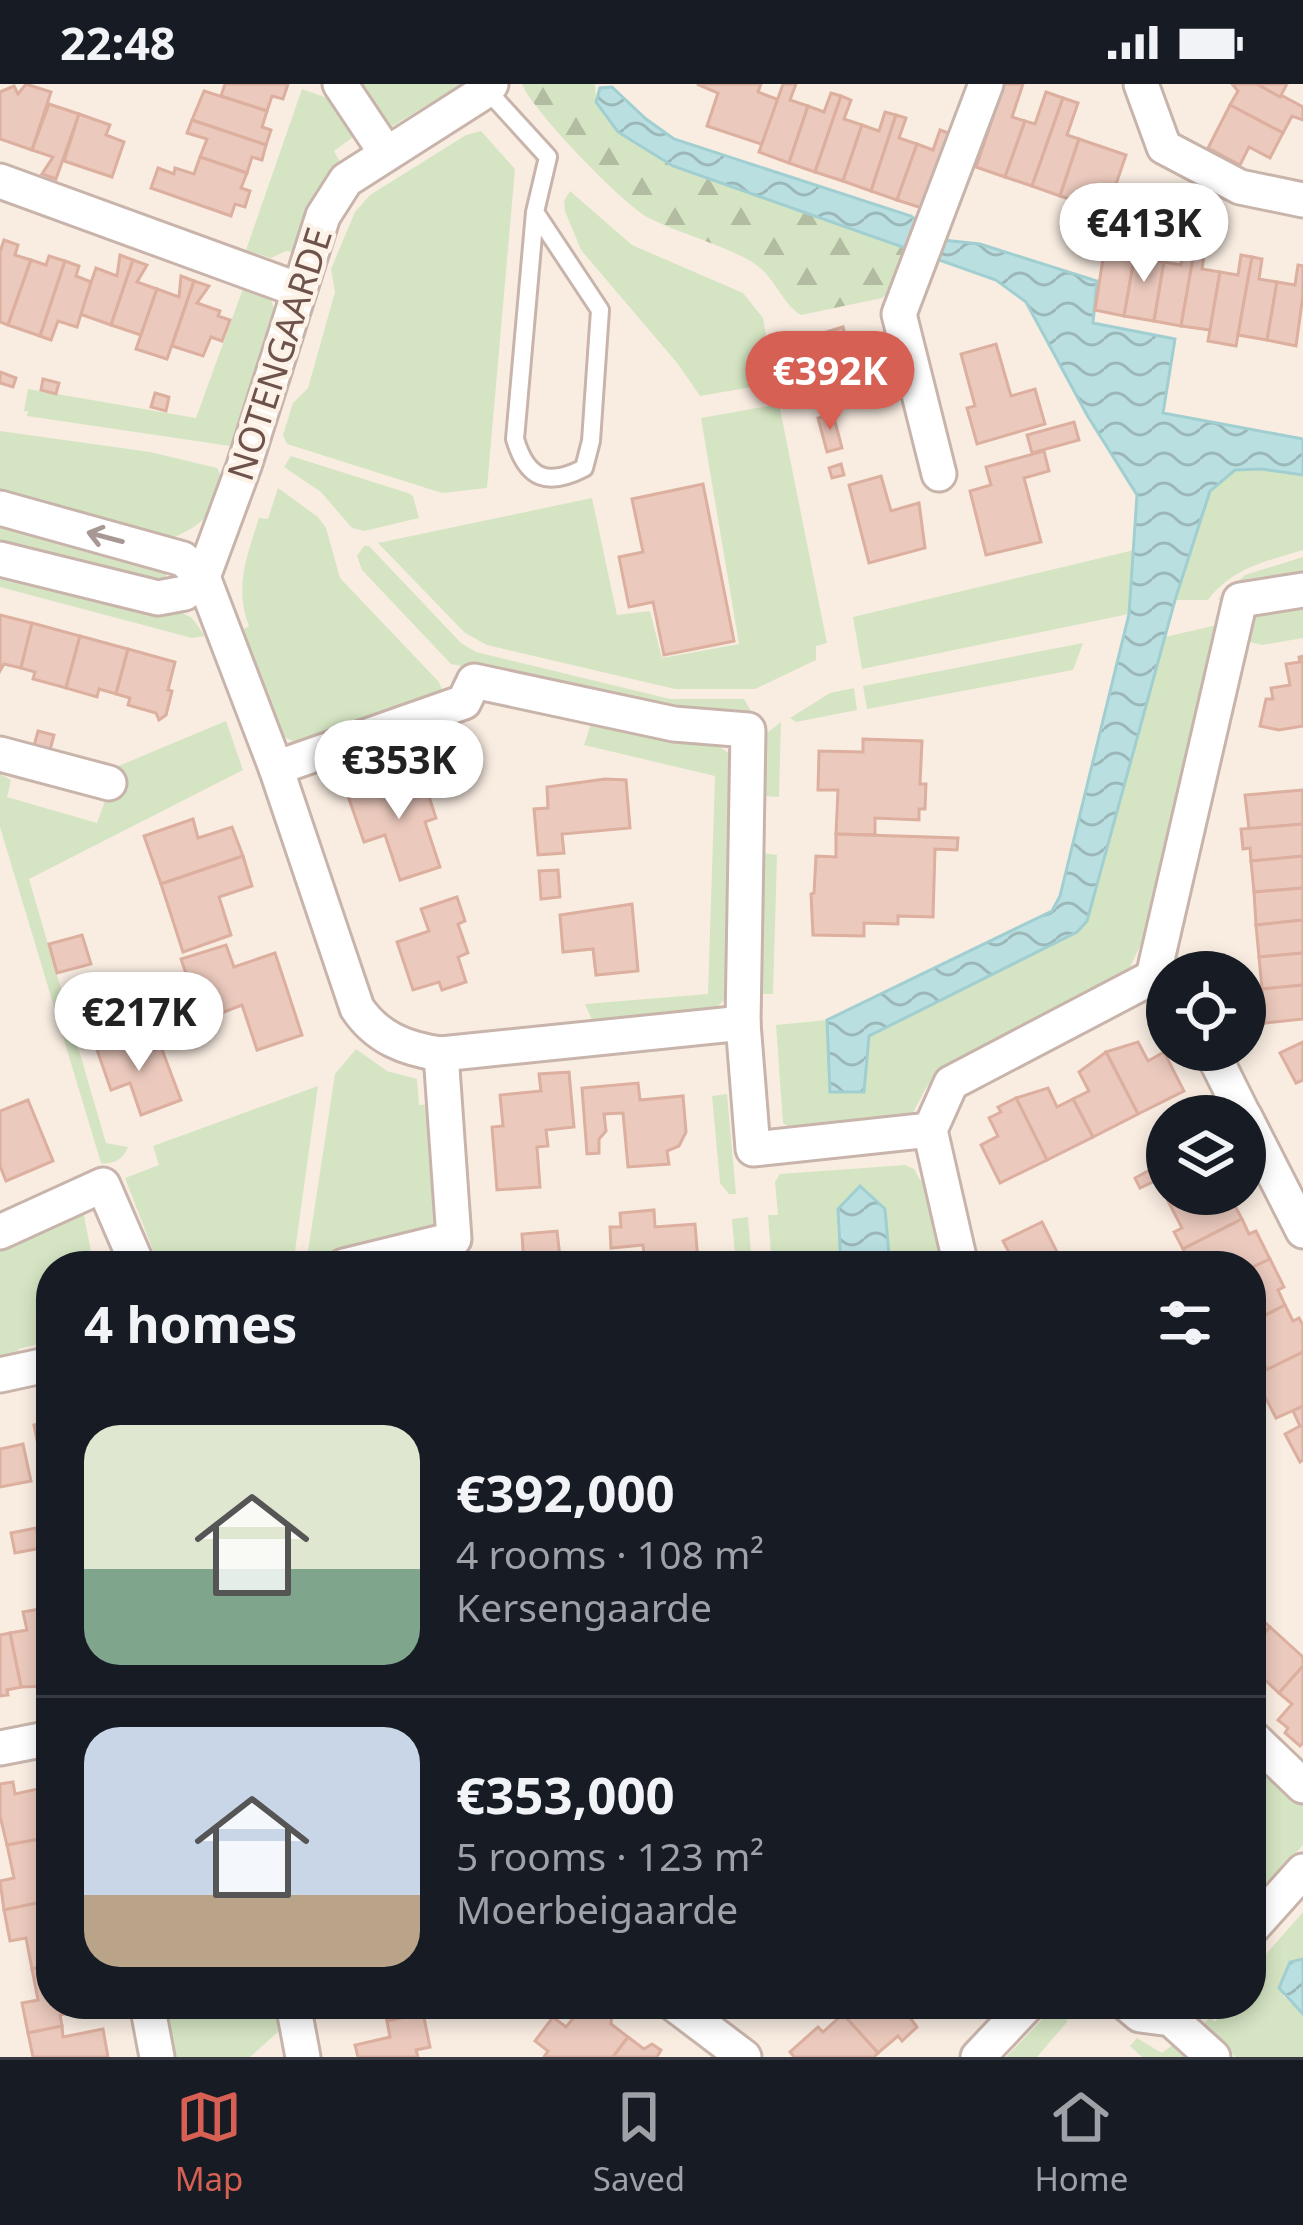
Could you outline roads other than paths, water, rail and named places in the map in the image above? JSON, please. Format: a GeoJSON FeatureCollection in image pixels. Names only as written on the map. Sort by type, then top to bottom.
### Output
{"type":"FeatureCollection","features":[{"type":"Feature","properties":{"kind":"street"},"geometry":{"type":"LineString","coordinates":[[340,84],[386,153]]}},
{"type":"Feature","properties":{"kind":"street"},"geometry":{"type":"LineString","coordinates":[[939,473],[898,314],[986,84]]}},
{"type":"Feature","properties":{"kind":"street"},"geometry":{"type":"LineString","coordinates":[[1141,84],[1164,147],[1240,187],[1303,200]]}},
{"type":"Feature","properties":{"kind":"street","name":"NOTENGAARDE"},"geometry":{"type":"LineString","coordinates":[[203,577],[244,466],[322,216],[346,180],[489,87]]}},
{"type":"Feature","properties":{"kind":"street"},"geometry":{"type":"LineString","coordinates":[[0,182],[299,290]]}},
{"type":"Feature","properties":{"kind":"street"},"geometry":{"type":"LineString","coordinates":[[0,508],[183,559],[203,577],[276,768],[357,1008],[368,1024],[406,1049],[441,1054],[743,1023]]}},
{"type":"Feature","properties":{"kind":"street"},"geometry":{"type":"LineString","coordinates":[[0,559],[158,598],[185,592],[203,577]]}},
{"type":"Feature","properties":{"kind":"street"},"geometry":{"type":"LineString","coordinates":[[1167,951],[1240,600],[1303,590]]}},
{"type":"Feature","properties":{"kind":"street"},"geometry":{"type":"LineString","coordinates":[[276,768],[464,702],[474,681],[674,724],[748,730],[743,1023],[753,1149],[930,1130]]}},
{"type":"Feature","properties":{"kind":"street"},"geometry":{"type":"LineString","coordinates":[[0,754],[109,783]]}},
{"type":"Feature","properties":{"kind":"street"},"geometry":{"type":"LineString","coordinates":[[958,1251],[930,1130],[951,1084],[1146,991]]}},
{"type":"Feature","properties":{"kind":"street"},"geometry":{"type":"LineString","coordinates":[[405,1251],[454,1239],[441,1054]]}},
{"type":"Feature","properties":{"kind":"street"},"geometry":{"type":"LineString","coordinates":[[1266,1158],[1303,1232]]}},
{"type":"Feature","properties":{"kind":"street"},"geometry":{"type":"LineString","coordinates":[[0,1232],[103,1185],[132,1251]]}},
{"type":"Feature","properties":{"kind":"street"},"geometry":{"type":"LineString","coordinates":[[0,1376],[36,1368]]}},
{"type":"Feature","properties":{"kind":"street"},"geometry":{"type":"LineString","coordinates":[[0,1748],[36,1741]]}},
{"type":"Feature","properties":{"kind":"street"},"geometry":{"type":"LineString","coordinates":[[1266,1750],[1303,1786]]}},
{"type":"Feature","properties":{"kind":"street"},"geometry":{"type":"LineString","coordinates":[[1266,1912],[1303,1871]]}},
{"type":"Feature","properties":{"kind":"street"},"geometry":{"type":"LineString","coordinates":[[151,2019],[158,2057]]}},
{"type":"Feature","properties":{"kind":"street"},"geometry":{"type":"LineString","coordinates":[[296,2019],[303,2057]]}},
{"type":"Feature","properties":{"kind":"street"},"geometry":{"type":"LineString","coordinates":[[694,2019],[744,2057]]}},
{"type":"Feature","properties":{"kind":"street"},"geometry":{"type":"LineString","coordinates":[[978,2057],[1014,2019]]}},
{"type":"Feature","properties":{"kind":"street"},"geometry":{"type":"LineString","coordinates":[[1183,2019],[1213,2057]]}},
{"type":"Feature","properties":{"kind":"lane"},"geometry":{"type":"LineString","coordinates":[[489,87],[548,157],[536,212],[515,440],[522,464],[538,476],[565,478],[584,468],[592,441],[601,310],[536,212]]}},
{"type":"Feature","properties":{"kind":"water"},"geometry":{"type":"Polygon","coordinates":[[[612,87],[674,139],[911,216],[943,240],[980,244],[1097,281],[1093,323],[1175,339],[1163,413],[1303,439],[1303,475],[1235,470],[1210,491],[1175,600],[1087,921],[1077,932],[869,1036],[864,1092],[830,1092],[827,1020],[1052,911],[1060,896],[1129,614],[1137,495],[1026,302],[996,280],[673,166],[618,132],[596,102],[600,88],[612,87]]]}},
{"type":"Feature","properties":{"kind":"water"},"geometry":{"type":"Polygon","coordinates":[[[860,1186],[885,1209],[889,1251],[840,1251],[838,1209],[860,1186]]]}},
{"type":"Feature","properties":{"kind":"water"},"geometry":{"type":"Polygon","coordinates":[[[1303,1959],[1303,2014],[1279,1988],[1290,1962],[1303,1959]]]}}]}
